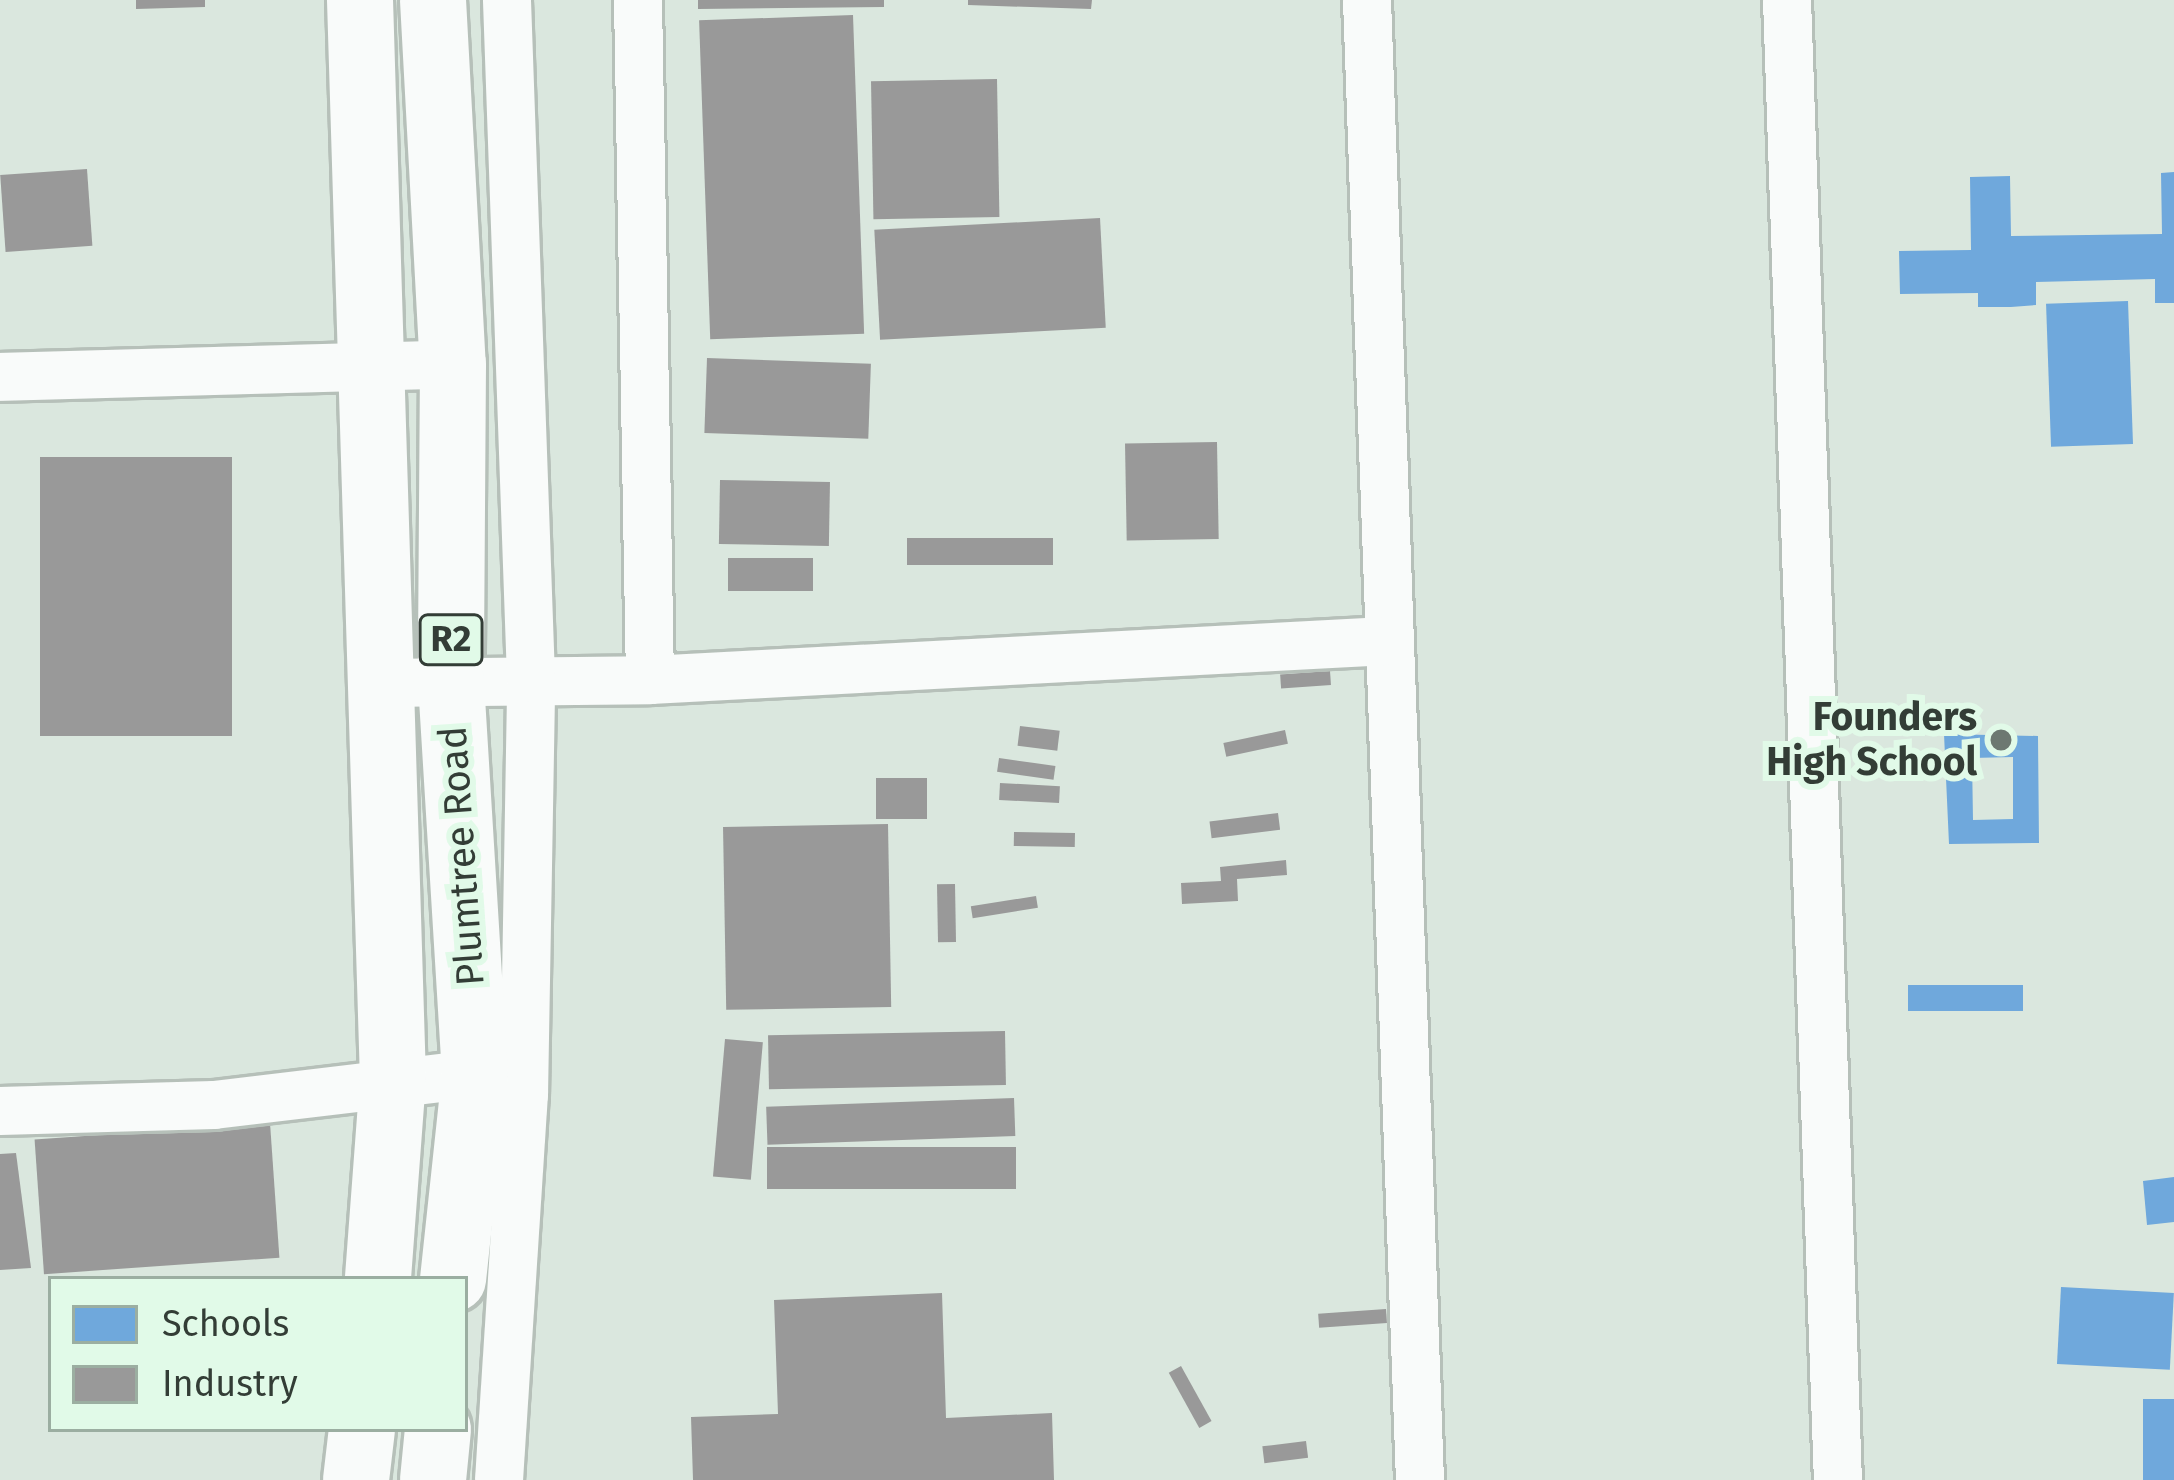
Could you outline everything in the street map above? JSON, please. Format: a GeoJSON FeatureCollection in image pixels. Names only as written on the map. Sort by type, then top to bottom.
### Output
{"type":"FeatureCollection","features":[{"type":"Feature","properties":{"kind":"highway","name":"Plumtree Road"},"geometry":{"type":"LineString","coordinates":[[360,0],[375,368],[378,683],[393,1078],[378,1276]]}},
{"type":"Feature","properties":{"kind":"highway","name":"Plumtree Road"},"geometry":{"type":"LineString","coordinates":[[433,0],[453,364],[451,682],[476,1074],[453,1276]]}},
{"type":"Feature","properties":{"kind":"highway"},"geometry":{"type":"LineString","coordinates":[[356,1480],[362,1432]]}},
{"type":"Feature","properties":{"kind":"highway"},"geometry":{"type":"LineString","coordinates":[[433,1480],[438,1432]]}},
{"type":"Feature","properties":{"kind":"street"},"geometry":{"type":"LineString","coordinates":[[500,1480],[524,1095],[531,678],[507,0]]}},
{"type":"Feature","properties":{"kind":"street"},"geometry":{"type":"LineString","coordinates":[[638,0],[650,680]]}},
{"type":"Feature","properties":{"kind":"street"},"geometry":{"type":"LineString","coordinates":[[1367,0],[1386,641],[1420,1480]]}},
{"type":"Feature","properties":{"kind":"street"},"geometry":{"type":"LineString","coordinates":[[1787,0],[1838,1480]]}},
{"type":"Feature","properties":{"kind":"street"},"geometry":{"type":"LineString","coordinates":[[0,377],[453,364]]}},
{"type":"Feature","properties":{"kind":"street"},"geometry":{"type":"LineString","coordinates":[[378,683],[650,680],[1386,641]]}},
{"type":"Feature","properties":{"kind":"street"},"geometry":{"type":"LineString","coordinates":[[0,1111],[214,1105],[393,1078],[476,1074]]}},
{"type":"Feature","properties":{"kind":"building: Schools"},"geometry":{"type":"Polygon","coordinates":[[[2174,172],[2174,303],[2155,303],[2155,279],[2036,282],[2036,305],[2011,307],[1978,307],[1978,293],[1900,294],[1899,251],[1971,250],[1970,177],[2010,176],[2011,236],[2162,234],[2161,173],[2174,172]]]}},
{"type":"Feature","properties":{"kind":"building: Schools"},"geometry":{"type":"Polygon","coordinates":[[[2128,301],[2133,444],[2051,447],[2046,304],[2128,301]]]}},
{"type":"Feature","properties":{"kind":"building: Schools"},"geometry":{"type":"Polygon","coordinates":[[[1944,734],[2038,736],[2039,843],[1949,844],[1944,734]],[[2013,757],[1972,758],[1973,820],[2013,819],[2013,757]]]}},
{"type":"Feature","properties":{"kind":"building: Schools"},"geometry":{"type":"Polygon","coordinates":[[[1908,985],[2023,985],[2023,1011],[1908,1011],[1908,985]]]}},
{"type":"Feature","properties":{"kind":"building: Schools"},"geometry":{"type":"Polygon","coordinates":[[[2174,1177],[2174,1222],[2147,1225],[2143,1181],[2174,1177]]]}},
{"type":"Feature","properties":{"kind":"building: Schools"},"geometry":{"type":"Polygon","coordinates":[[[2061,1287],[2174,1293],[2170,1370],[2057,1364],[2061,1287]]]}},
{"type":"Feature","properties":{"kind":"building: Schools"},"geometry":{"type":"Polygon","coordinates":[[[2143,1399],[2174,1399],[2174,1480],[2143,1480],[2143,1399]]]}},
{"type":"Feature","properties":{"kind":"building: Industry"},"geometry":{"type":"Polygon","coordinates":[[[136,0],[205,0],[205,7],[136,9],[136,0]]]}},
{"type":"Feature","properties":{"kind":"building: Industry"},"geometry":{"type":"Polygon","coordinates":[[[698,0],[884,0],[884,7],[698,9],[698,0]]]}},
{"type":"Feature","properties":{"kind":"building: Industry"},"geometry":{"type":"Polygon","coordinates":[[[968,0],[1092,0],[1091,9],[968,5],[968,0]]]}},
{"type":"Feature","properties":{"kind":"building: Industry"},"geometry":{"type":"Polygon","coordinates":[[[853,15],[864,334],[710,339],[699,20],[853,15]]]}},
{"type":"Feature","properties":{"kind":"building: Industry"},"geometry":{"type":"Polygon","coordinates":[[[997,79],[999,217],[873,219],[871,81],[997,79]]]}},
{"type":"Feature","properties":{"kind":"building: Industry"},"geometry":{"type":"Polygon","coordinates":[[[87,169],[92,246],[6,252],[0,175],[87,169]]]}},
{"type":"Feature","properties":{"kind":"building: Industry"},"geometry":{"type":"Polygon","coordinates":[[[1100,218],[1106,328],[880,340],[874,230],[1100,218]]]}},
{"type":"Feature","properties":{"kind":"building: Industry"},"geometry":{"type":"Polygon","coordinates":[[[707,358],[871,364],[868,439],[704,433],[707,358]]]}},
{"type":"Feature","properties":{"kind":"building: Industry"},"geometry":{"type":"Polygon","coordinates":[[[1217,442],[1219,539],[1127,541],[1125,444],[1217,442]]]}},
{"type":"Feature","properties":{"kind":"building: Industry"},"geometry":{"type":"Polygon","coordinates":[[[40,457],[232,457],[232,736],[40,736],[40,457]]]}},
{"type":"Feature","properties":{"kind":"building: Industry"},"geometry":{"type":"Polygon","coordinates":[[[720,480],[830,482],[829,546],[719,544],[720,480]]]}},
{"type":"Feature","properties":{"kind":"building: Industry"},"geometry":{"type":"Polygon","coordinates":[[[907,538],[1053,538],[1053,565],[907,565],[907,538]]]}},
{"type":"Feature","properties":{"kind":"building: Industry"},"geometry":{"type":"Polygon","coordinates":[[[728,558],[813,558],[813,591],[728,591],[728,558]]]}},
{"type":"Feature","properties":{"kind":"building: Industry"},"geometry":{"type":"Polygon","coordinates":[[[1330,671],[1331,685],[1281,688],[1280,674],[1330,671]]]}},
{"type":"Feature","properties":{"kind":"building: Industry"},"geometry":{"type":"Polygon","coordinates":[[[1020,726],[1060,731],[1057,751],[1018,746],[1020,726]]]}},
{"type":"Feature","properties":{"kind":"building: Industry"},"geometry":{"type":"Polygon","coordinates":[[[1285,730],[1288,744],[1226,757],[1223,743],[1285,730]]]}},
{"type":"Feature","properties":{"kind":"building: Industry"},"geometry":{"type":"Polygon","coordinates":[[[999,758],[1055,766],[1053,780],[997,772],[999,758]]]}},
{"type":"Feature","properties":{"kind":"building: Industry"},"geometry":{"type":"Polygon","coordinates":[[[876,778],[927,778],[927,819],[876,819],[876,778]]]}},
{"type":"Feature","properties":{"kind":"building: Industry"},"geometry":{"type":"Polygon","coordinates":[[[1000,783],[1060,786],[1059,803],[999,800],[1000,783]]]}},
{"type":"Feature","properties":{"kind":"building: Industry"},"geometry":{"type":"Polygon","coordinates":[[[1278,813],[1280,830],[1212,838],[1210,821],[1278,813]]]}},
{"type":"Feature","properties":{"kind":"building: Industry"},"geometry":{"type":"Polygon","coordinates":[[[888,824],[891,1007],[726,1010],[723,827],[888,824]]]}},
{"type":"Feature","properties":{"kind":"building: Industry"},"geometry":{"type":"Polygon","coordinates":[[[1014,832],[1075,833],[1075,847],[1014,846],[1014,832]]]}},
{"type":"Feature","properties":{"kind":"building: Industry"},"geometry":{"type":"Polygon","coordinates":[[[1286,860],[1287,875],[1237,879],[1238,901],[1182,904],[1181,883],[1221,881],[1220,867],[1286,860]]]}},
{"type":"Feature","properties":{"kind":"building: Industry"},"geometry":{"type":"Polygon","coordinates":[[[937,884],[955,884],[956,942],[938,942],[937,884]]]}},
{"type":"Feature","properties":{"kind":"building: Industry"},"geometry":{"type":"Polygon","coordinates":[[[1036,896],[1038,908],[973,918],[971,906],[1036,896]]]}},
{"type":"Feature","properties":{"kind":"building: Industry"},"geometry":{"type":"Polygon","coordinates":[[[1005,1031],[1006,1085],[769,1089],[768,1035],[1005,1031]]]}},
{"type":"Feature","properties":{"kind":"building: Industry"},"geometry":{"type":"Polygon","coordinates":[[[725,1039],[763,1042],[751,1180],[713,1176],[725,1039]]]}},
{"type":"Feature","properties":{"kind":"building: Industry"},"geometry":{"type":"Polygon","coordinates":[[[1014,1098],[1015,1136],[767,1145],[766,1107],[1014,1098]]]}},
{"type":"Feature","properties":{"kind":"building: Industry"},"geometry":{"type":"Polygon","coordinates":[[[270,1123],[279,1258],[44,1274],[35,1139],[270,1123]]]}},
{"type":"Feature","properties":{"kind":"building: Industry"},"geometry":{"type":"Polygon","coordinates":[[[767,1147],[1016,1147],[1016,1189],[767,1189],[767,1147]]]}},
{"type":"Feature","properties":{"kind":"building: Industry"},"geometry":{"type":"Polygon","coordinates":[[[16,1153],[31,1268],[0,1270],[0,1154],[16,1153]]]}},
{"type":"Feature","properties":{"kind":"building: Industry"},"geometry":{"type":"Polygon","coordinates":[[[942,1293],[946,1418],[1052,1413],[1054,1480],[693,1480],[691,1417],[778,1414],[774,1300],[942,1293]]]}},
{"type":"Feature","properties":{"kind":"building: Industry"},"geometry":{"type":"Polygon","coordinates":[[[1386,1309],[1387,1323],[1319,1328],[1318,1314],[1386,1309]]]}},
{"type":"Feature","properties":{"kind":"building: Industry"},"geometry":{"type":"Polygon","coordinates":[[[1181,1366],[1212,1421],[1199,1428],[1169,1373],[1181,1366]]]}},
{"type":"Feature","properties":{"kind":"building: Industry"},"geometry":{"type":"Polygon","coordinates":[[[1306,1441],[1308,1458],[1264,1463],[1262,1446],[1306,1441]]]}},
{"type":"Feature","properties":{"kind":"place","name":"Founders High School"},"geometry":{"type":"Point","coordinates":[2001,740]}}]}
